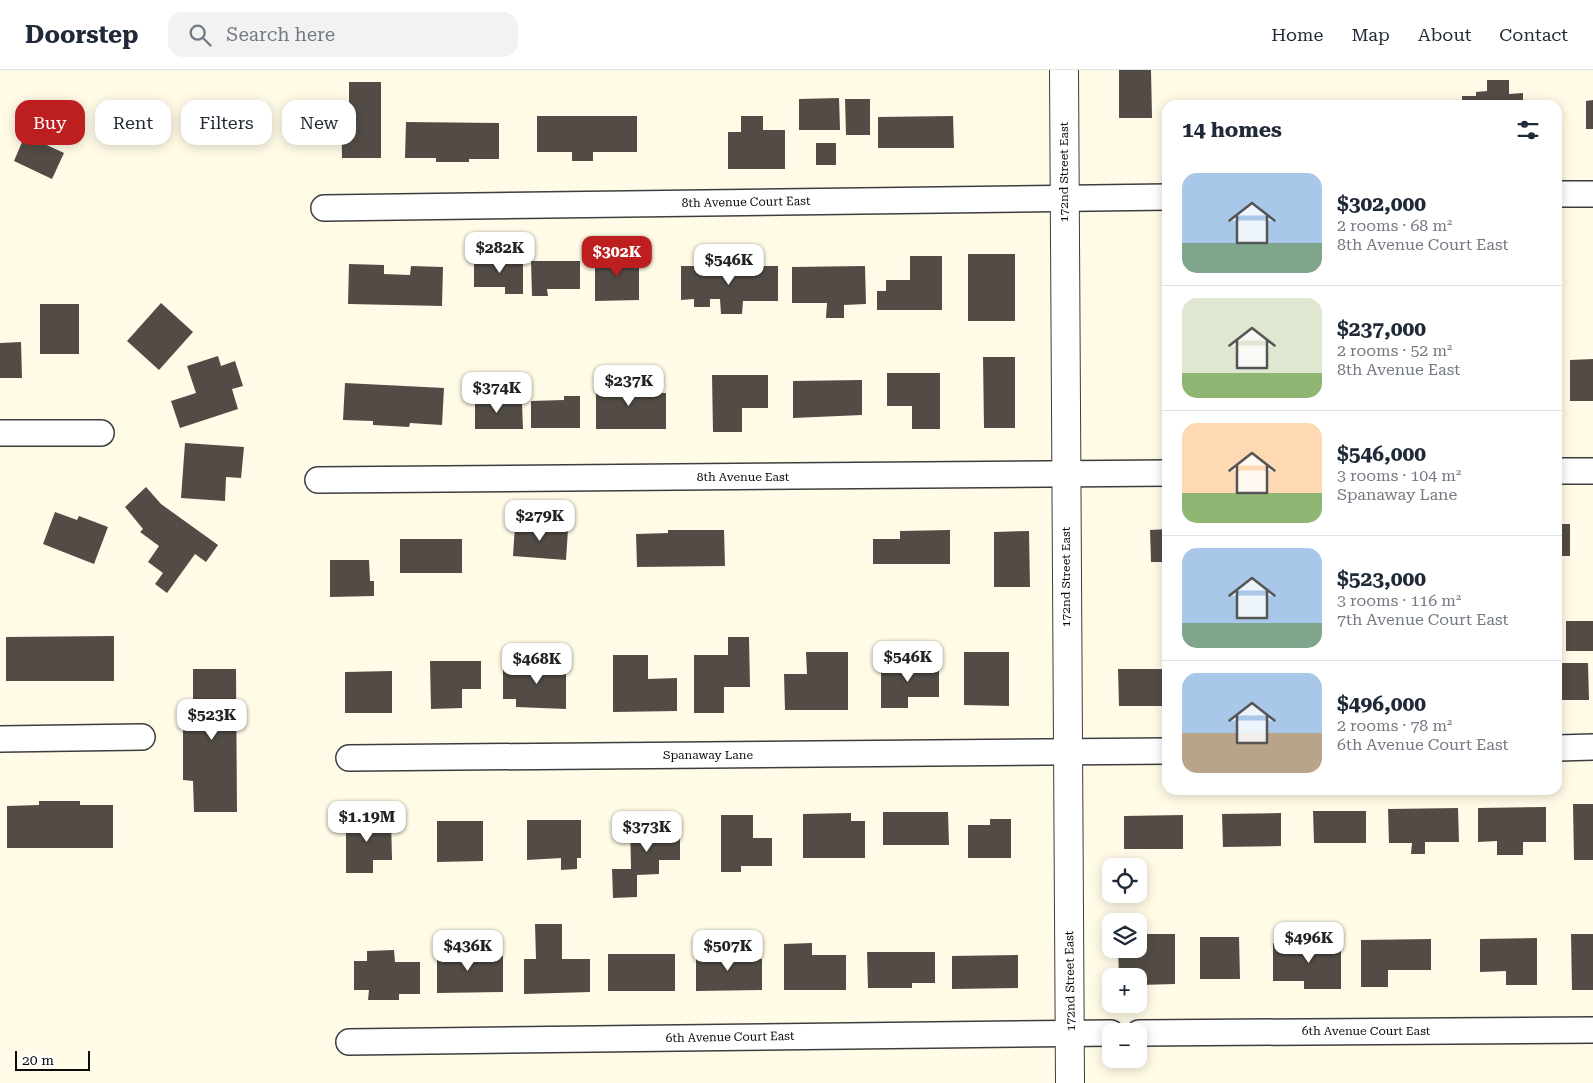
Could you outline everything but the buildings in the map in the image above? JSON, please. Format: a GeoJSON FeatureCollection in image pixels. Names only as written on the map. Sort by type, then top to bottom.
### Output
{"type":"FeatureCollection","features":[{"type":"Feature","properties":{"kind":"street","name":"172nd Street East"},"geometry":{"type":"LineString","coordinates":[[1064,70],[1070,1083]]}},
{"type":"Feature","properties":{"kind":"street"},"geometry":{"type":"LineString","coordinates":[[1562,194],[1593,194]]}},
{"type":"Feature","properties":{"kind":"street","name":"8th Avenue Court East"},"geometry":{"type":"LineString","coordinates":[[324,208],[1162,197]]}},
{"type":"Feature","properties":{"kind":"street"},"geometry":{"type":"LineString","coordinates":[[0,434],[101,433]]}},
{"type":"Feature","properties":{"kind":"street"},"geometry":{"type":"LineString","coordinates":[[1562,471],[1593,471]]}},
{"type":"Feature","properties":{"kind":"street","name":"8th Avenue East"},"geometry":{"type":"LineString","coordinates":[[318,480],[1162,473]]}},
{"type":"Feature","properties":{"kind":"street"},"geometry":{"type":"LineString","coordinates":[[0,739],[142,737]]}},
{"type":"Feature","properties":{"kind":"street"},"geometry":{"type":"LineString","coordinates":[[1562,748],[1593,747]]}},
{"type":"Feature","properties":{"kind":"street","name":"Spanaway Lane"},"geometry":{"type":"LineString","coordinates":[[349,758],[1162,752]]}},
{"type":"Feature","properties":{"kind":"street","name":"6th Avenue Court East"},"geometry":{"type":"LineString","coordinates":[[1147,1033],[1593,1030]]}},
{"type":"Feature","properties":{"kind":"street","name":"6th Avenue Court East"},"geometry":{"type":"LineString","coordinates":[[350,1042],[1102,1033]]}}]}
